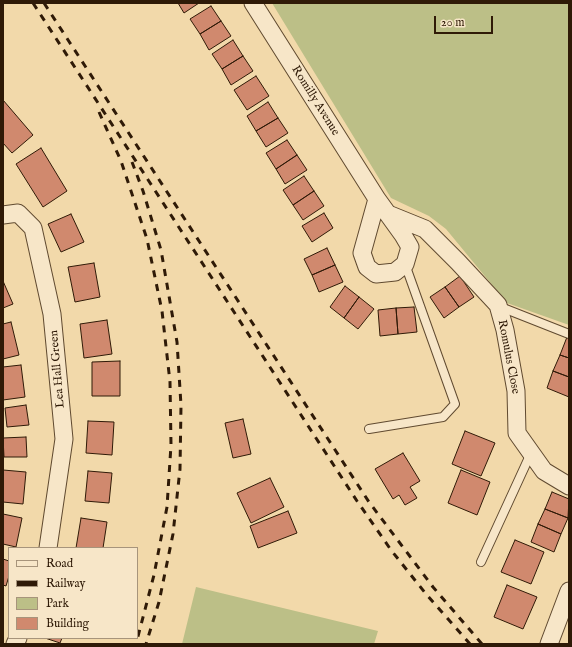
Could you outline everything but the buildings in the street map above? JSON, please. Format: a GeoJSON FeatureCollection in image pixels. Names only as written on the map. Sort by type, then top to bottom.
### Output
{"type":"FeatureCollection","features":[{"type":"Feature","properties":{"kind":"street","name":"Romilly Avenue"},"geometry":{"type":"LineString","coordinates":[[253,3],[382,206],[410,247],[405,264]]}},
{"type":"Feature","properties":{"kind":"street"},"geometry":{"type":"LineString","coordinates":[[382,206],[362,253],[367,268],[376,274],[395,272],[405,264]]}},
{"type":"Feature","properties":{"kind":"street","name":"Romulus Close"},"geometry":{"type":"LineString","coordinates":[[382,206],[425,229],[498,305],[505,330],[516,390],[517,433],[544,471],[569,486]]}},
{"type":"Feature","properties":{"kind":"street","name":"Lea Hall Green"},"geometry":{"type":"LineString","coordinates":[[3,215],[18,213],[33,228],[52,314],[64,438],[48,547]]}},
{"type":"Feature","properties":{"kind":"street"},"geometry":{"type":"LineString","coordinates":[[550,644],[569,591]]}},
{"type":"Feature","properties":{"kind":"lane"},"geometry":{"type":"LineString","coordinates":[[369,429],[443,417],[455,404],[405,264]]}},
{"type":"Feature","properties":{"kind":"lane"},"geometry":{"type":"LineString","coordinates":[[498,305],[569,334]]}},
{"type":"Feature","properties":{"kind":"lane"},"geometry":{"type":"LineString","coordinates":[[481,562],[531,452]]}},
{"type":"Feature","properties":{"kind":"green space"},"geometry":{"type":"Polygon","coordinates":[[[272,3],[569,3],[569,325],[507,303],[446,229],[429,216],[391,198],[272,3]]]}},
{"type":"Feature","properties":{"kind":"green space"},"geometry":{"type":"Polygon","coordinates":[[[196,587],[378,631],[374,644],[182,644],[196,587]]]}},
{"type":"Feature","properties":{"kind":"railway"},"geometry":{"type":"LineString","coordinates":[[33,3],[357,501],[391,550],[426,594],[470,644]]}},
{"type":"Feature","properties":{"kind":"railway"},"geometry":{"type":"LineString","coordinates":[[44,3],[369,502],[433,587],[482,644]]}},
{"type":"Feature","properties":{"kind":"railway"},"geometry":{"type":"LineString","coordinates":[[99,112],[121,161],[147,239],[162,311],[170,382],[171,445],[167,507],[154,575],[138,636]]}},
{"type":"Feature","properties":{"kind":"railway"},"geometry":{"type":"LineString","coordinates":[[132,162],[143,191],[161,250],[177,342],[181,405],[180,469],[173,534],[159,602],[146,644]]}},
{"type":"Feature","properties":{"kind":"railway"},"geometry":{"type":"LineString","coordinates":[[136,644],[137,639]]}}]}
